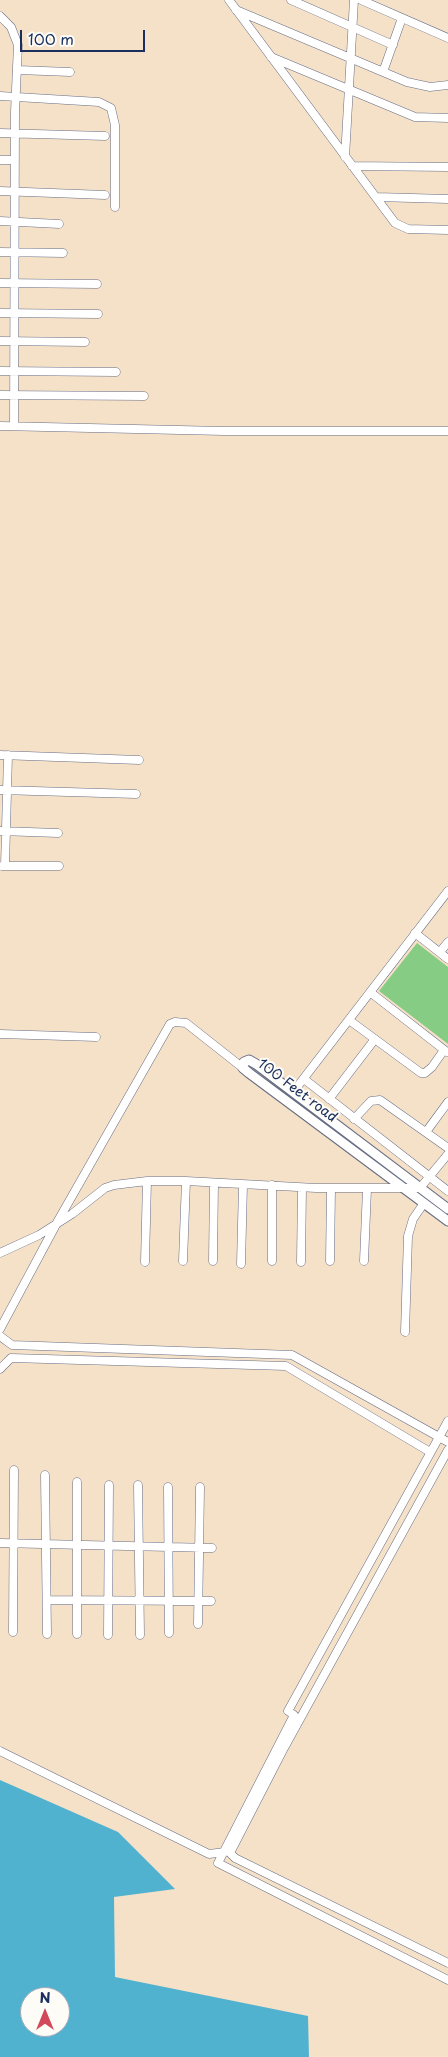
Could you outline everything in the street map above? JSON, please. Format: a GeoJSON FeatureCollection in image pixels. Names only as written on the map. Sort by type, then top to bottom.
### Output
{"type":"FeatureCollection","features":[{"type":"Feature","properties":{"kind":"street"},"geometry":{"type":"LineString","coordinates":[[228,0],[376,198],[401,228],[448,230]]}},
{"type":"Feature","properties":{"kind":"street"},"geometry":{"type":"LineString","coordinates":[[290,0],[351,25],[393,45]]}},
{"type":"Feature","properties":{"kind":"street"},"geometry":{"type":"LineString","coordinates":[[345,157],[349,56],[354,0]]}},
{"type":"Feature","properties":{"kind":"street"},"geometry":{"type":"LineString","coordinates":[[361,0],[448,38]]}},
{"type":"Feature","properties":{"kind":"street"},"geometry":{"type":"LineString","coordinates":[[236,10],[419,86],[448,85]]}},
{"type":"Feature","properties":{"kind":"street"},"geometry":{"type":"LineString","coordinates":[[0,16],[15,34],[18,45],[15,160],[14,426]]}},
{"type":"Feature","properties":{"kind":"street"},"geometry":{"type":"LineString","coordinates":[[383,72],[402,18]]}},
{"type":"Feature","properties":{"kind":"street"},"geometry":{"type":"LineString","coordinates":[[270,56],[415,117],[448,118]]}},
{"type":"Feature","properties":{"kind":"street"},"geometry":{"type":"LineString","coordinates":[[18,70],[70,72]]}},
{"type":"Feature","properties":{"kind":"street"},"geometry":{"type":"LineString","coordinates":[[0,96],[99,102],[111,108],[115,125],[115,207]]}},
{"type":"Feature","properties":{"kind":"street"},"geometry":{"type":"LineString","coordinates":[[0,132],[105,136]]}},
{"type":"Feature","properties":{"kind":"street"},"geometry":{"type":"LineString","coordinates":[[0,160],[15,160]]}},
{"type":"Feature","properties":{"kind":"street"},"geometry":{"type":"LineString","coordinates":[[352,166],[448,167]]}},
{"type":"Feature","properties":{"kind":"street"},"geometry":{"type":"LineString","coordinates":[[0,191],[16,190],[105,195]]}},
{"type":"Feature","properties":{"kind":"street"},"geometry":{"type":"LineString","coordinates":[[376,198],[448,199]]}},
{"type":"Feature","properties":{"kind":"street"},"geometry":{"type":"LineString","coordinates":[[0,221],[58,224]]}},
{"type":"Feature","properties":{"kind":"street"},"geometry":{"type":"LineString","coordinates":[[0,252],[63,253]]}},
{"type":"Feature","properties":{"kind":"street"},"geometry":{"type":"LineString","coordinates":[[0,283],[97,284]]}},
{"type":"Feature","properties":{"kind":"street"},"geometry":{"type":"LineString","coordinates":[[0,313],[98,314]]}},
{"type":"Feature","properties":{"kind":"street"},"geometry":{"type":"LineString","coordinates":[[0,341],[85,342]]}},
{"type":"Feature","properties":{"kind":"street"},"geometry":{"type":"LineString","coordinates":[[0,371],[116,372]]}},
{"type":"Feature","properties":{"kind":"street"},"geometry":{"type":"LineString","coordinates":[[0,395],[144,396]]}},
{"type":"Feature","properties":{"kind":"street"},"geometry":{"type":"LineString","coordinates":[[0,426],[205,431],[448,432]]}},
{"type":"Feature","properties":{"kind":"street"},"geometry":{"type":"LineString","coordinates":[[59,866],[2,866],[4,755],[139,760]]}},
{"type":"Feature","properties":{"kind":"street"},"geometry":{"type":"LineString","coordinates":[[3,790],[136,794]]}},
{"type":"Feature","properties":{"kind":"street"},"geometry":{"type":"LineString","coordinates":[[3,831],[58,833]]}},
{"type":"Feature","properties":{"kind":"street"},"geometry":{"type":"LineString","coordinates":[[294,1091],[448,891]]}},
{"type":"Feature","properties":{"kind":"street"},"geometry":{"type":"LineString","coordinates":[[415,933],[448,959]]}},
{"type":"Feature","properties":{"kind":"street"},"geometry":{"type":"LineString","coordinates":[[440,952],[448,942]]}},
{"type":"Feature","properties":{"kind":"street"},"geometry":{"type":"LineString","coordinates":[[349,1020],[421,1073],[425,1073],[432,1067],[446,1051],[370,992]]}},
{"type":"Feature","properties":{"kind":"street"},"geometry":{"type":"LineString","coordinates":[[0,1329],[56,1224],[170,1024],[175,1022],[186,1023],[243,1068]]}},
{"type":"Feature","properties":{"kind":"street"},"geometry":{"type":"LineString","coordinates":[[0,1034],[96,1036]]}},
{"type":"Feature","properties":{"kind":"street"},"geometry":{"type":"LineString","coordinates":[[329,1099],[375,1039]]}},
{"type":"Feature","properties":{"kind":"street","name":"100 Feet road"},"geometry":{"type":"LineString","coordinates":[[448,1209],[294,1091],[249,1060],[244,1062],[243,1068],[448,1221]]}},
{"type":"Feature","properties":{"kind":"street"},"geometry":{"type":"LineString","coordinates":[[304,1079],[448,1191]]}},
{"type":"Feature","properties":{"kind":"street"},"geometry":{"type":"LineString","coordinates":[[354,1119],[371,1100],[380,1100],[448,1148]]}},
{"type":"Feature","properties":{"kind":"street"},"geometry":{"type":"LineString","coordinates":[[426,1132],[448,1102]]}},
{"type":"Feature","properties":{"kind":"street"},"geometry":{"type":"LineString","coordinates":[[0,1253],[16,1247],[56,1224],[105,1188],[119,1184],[147,1181],[186,1181],[302,1188],[420,1188],[448,1154]]}},
{"type":"Feature","properties":{"kind":"street"},"geometry":{"type":"LineString","coordinates":[[145,1262],[147,1181]]}},
{"type":"Feature","properties":{"kind":"street"},"geometry":{"type":"LineString","coordinates":[[183,1261],[186,1181]]}},
{"type":"Feature","properties":{"kind":"street"},"geometry":{"type":"LineString","coordinates":[[213,1261],[214,1183]]}},
{"type":"Feature","properties":{"kind":"street"},"geometry":{"type":"LineString","coordinates":[[241,1264],[243,1185]]}},
{"type":"Feature","properties":{"kind":"street"},"geometry":{"type":"LineString","coordinates":[[272,1185],[272,1261]]}},
{"type":"Feature","properties":{"kind":"street"},"geometry":{"type":"LineString","coordinates":[[301,1262],[302,1188]]}},
{"type":"Feature","properties":{"kind":"street"},"geometry":{"type":"LineString","coordinates":[[330,1261],[331,1188]]}},
{"type":"Feature","properties":{"kind":"street"},"geometry":{"type":"LineString","coordinates":[[364,1261],[367,1189]]}},
{"type":"Feature","properties":{"kind":"street"},"geometry":{"type":"LineString","coordinates":[[405,1332],[408,1236],[413,1219],[424,1203]]}},
{"type":"Feature","properties":{"kind":"street"},"geometry":{"type":"LineString","coordinates":[[0,1336],[12,1345],[292,1355],[448,1442]]}},
{"type":"Feature","properties":{"kind":"street"},"geometry":{"type":"LineString","coordinates":[[0,1369],[11,1358],[286,1366],[430,1452]]}},
{"type":"Feature","properties":{"kind":"street"},"geometry":{"type":"LineString","coordinates":[[227,1852],[294,1715],[288,1711],[448,1421]]}},
{"type":"Feature","properties":{"kind":"street"},"geometry":{"type":"LineString","coordinates":[[448,1450],[227,1852],[218,1863],[448,1980]]}},
{"type":"Feature","properties":{"kind":"street"},"geometry":{"type":"LineString","coordinates":[[13,1632],[14,1470]]}},
{"type":"Feature","properties":{"kind":"street"},"geometry":{"type":"LineString","coordinates":[[45,1475],[47,1634]]}},
{"type":"Feature","properties":{"kind":"street"},"geometry":{"type":"LineString","coordinates":[[77,1482],[77,1634]]}},
{"type":"Feature","properties":{"kind":"street"},"geometry":{"type":"LineString","coordinates":[[108,1635],[109,1484]]}},
{"type":"Feature","properties":{"kind":"street"},"geometry":{"type":"LineString","coordinates":[[138,1485],[140,1635]]}},
{"type":"Feature","properties":{"kind":"street"},"geometry":{"type":"LineString","coordinates":[[168,1487],[169,1633]]}},
{"type":"Feature","properties":{"kind":"street"},"geometry":{"type":"LineString","coordinates":[[198,1624],[200,1487]]}},
{"type":"Feature","properties":{"kind":"street"},"geometry":{"type":"LineString","coordinates":[[0,1543],[212,1548]]}},
{"type":"Feature","properties":{"kind":"street"},"geometry":{"type":"LineString","coordinates":[[47,1600],[211,1601]]}},
{"type":"Feature","properties":{"kind":"street"},"geometry":{"type":"LineString","coordinates":[[0,1751],[209,1854],[227,1852],[235,1858],[448,1963]]}},
{"type":"Feature","properties":{"kind":"green space"},"geometry":{"type":"Polygon","coordinates":[[[417,943],[448,967],[448,1044],[379,991],[417,943]]]}},
{"type":"Feature","properties":{"kind":"water"},"geometry":{"type":"Polygon","coordinates":[[[0,1780],[118,1832],[175,1889],[114,1897],[115,1977],[308,2016],[309,2057],[0,2057],[0,1780]]]}}]}
